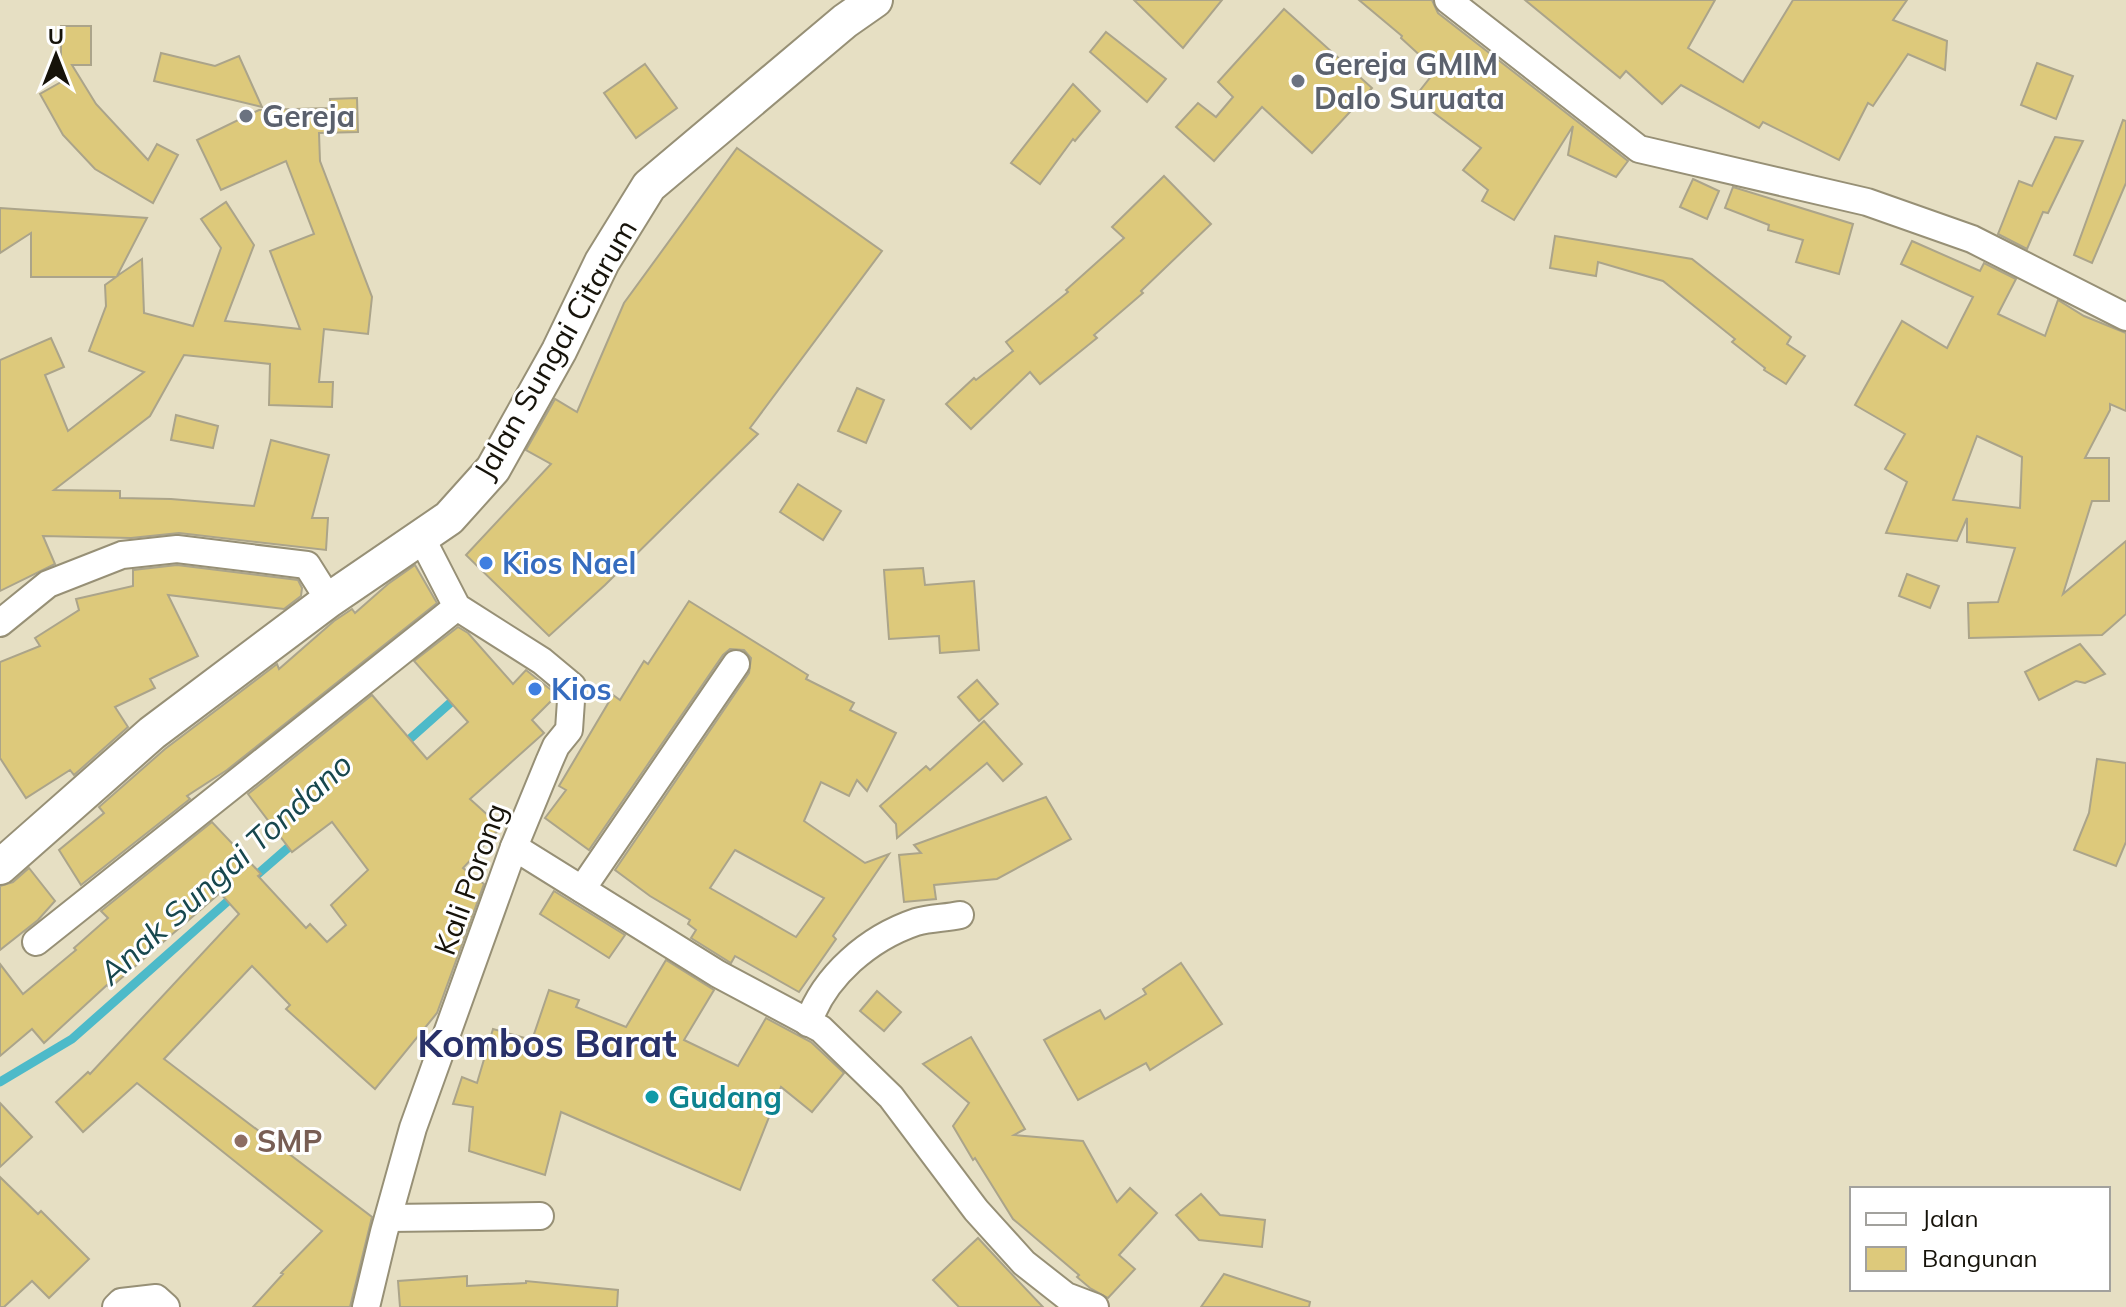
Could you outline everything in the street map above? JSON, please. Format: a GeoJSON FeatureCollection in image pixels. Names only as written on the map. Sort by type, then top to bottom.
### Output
{"type":"FeatureCollection","features":[{"type":"Feature","properties":{"kind":"street","name":"Jalan Sungai Citarum"},"geometry":{"type":"LineString","coordinates":[[0,867],[152,733],[329,600],[449,518],[493,469],[559,351],[602,262],[649,186],[845,21],[875,0]]}},
{"type":"Feature","properties":{"kind":"street"},"geometry":{"type":"LineString","coordinates":[[1448,0],[1639,149],[1867,202],[1972,239],[2126,317]]}},
{"type":"Feature","properties":{"kind":"street"},"geometry":{"type":"LineString","coordinates":[[36,942],[457,607],[421,537]]}},
{"type":"Feature","properties":{"kind":"street"},"geometry":{"type":"LineString","coordinates":[[1,619],[48,584],[122,555],[177,549],[307,565],[329,600]]}},
{"type":"Feature","properties":{"kind":"street","name":"Kali Porong"},"geometry":{"type":"LineString","coordinates":[[366,1307],[413,1128],[514,847],[556,746],[569,730],[572,686],[542,661],[457,607]]}},
{"type":"Feature","properties":{"kind":"street"},"geometry":{"type":"LineString","coordinates":[[582,889],[736,664]]}},
{"type":"Feature","properties":{"kind":"street"},"geometry":{"type":"LineString","coordinates":[[514,847],[718,974],[821,1029],[891,1097],[976,1210],[1024,1263],[1066,1296],[1095,1307]]}},
{"type":"Feature","properties":{"kind":"street"},"geometry":{"type":"LineString","coordinates":[[808,1023],[816,1001],[855,956],[917,922],[960,915]]}},
{"type":"Feature","properties":{"kind":"street"},"geometry":{"type":"LineString","coordinates":[[389,1218],[540,1216]]}},
{"type":"Feature","properties":{"kind":"street"},"geometry":{"type":"LineString","coordinates":[[116,1307],[121,1302],[156,1298],[166,1307]]}},
{"type":"Feature","properties":{"kind":"building"},"geometry":{"type":"Polygon","coordinates":[[[1134,0],[1222,0],[1183,48],[1134,0]]]}},
{"type":"Feature","properties":{"kind":"building"},"geometry":{"type":"Polygon","coordinates":[[[1359,0],[1432,0],[1438,13],[1628,161],[1616,177],[1568,155],[1573,126],[1514,220],[1482,201],[1488,190],[1463,170],[1481,148],[1414,98],[1436,70],[1359,0]]]}},
{"type":"Feature","properties":{"kind":"building"},"geometry":{"type":"Polygon","coordinates":[[[1525,0],[1715,0],[1688,48],[1743,82],[1793,0],[1907,0],[1893,20],[1947,41],[1945,70],[1908,54],[1873,106],[1868,103],[1839,160],[1763,122],[1759,128],[1681,85],[1662,104],[1626,71],[1620,78],[1525,0]]]}},
{"type":"Feature","properties":{"kind":"building","name":"Gereja GMIM Dalo Suruata"},"geometry":{"type":"Polygon","coordinates":[[[1284,9],[1372,88],[1312,153],[1262,107],[1214,161],[1176,127],[1198,103],[1216,117],[1233,97],[1218,82],[1284,9]]]}},
{"type":"Feature","properties":{"kind":"building"},"geometry":{"type":"Polygon","coordinates":[[[61,26],[91,26],[91,65],[72,65],[96,104],[148,160],[157,144],[178,155],[153,203],[95,169],[63,135],[40,94],[61,82],[61,26]]]}},
{"type":"Feature","properties":{"kind":"building"},"geometry":{"type":"Polygon","coordinates":[[[1106,32],[1166,79],[1147,102],[1090,52],[1106,32]]]}},
{"type":"Feature","properties":{"kind":"building"},"geometry":{"type":"Polygon","coordinates":[[[161,53],[215,66],[239,56],[262,107],[154,81],[161,53]]]}},
{"type":"Feature","properties":{"kind":"building"},"geometry":{"type":"Polygon","coordinates":[[[2037,63],[2073,76],[2056,119],[2021,105],[2037,63]]]}},
{"type":"Feature","properties":{"kind":"building"},"geometry":{"type":"Polygon","coordinates":[[[645,64],[677,108],[636,138],[604,93],[645,64]]]}},
{"type":"Feature","properties":{"kind":"building"},"geometry":{"type":"Polygon","coordinates":[[[1073,84],[1100,111],[1075,141],[1073,139],[1040,184],[1011,163],[1073,84]]]}},
{"type":"Feature","properties":{"kind":"building"},"geometry":{"type":"Polygon","coordinates":[[[357,98],[358,132],[319,133],[320,161],[372,297],[368,334],[324,329],[319,382],[333,382],[332,407],[269,405],[270,364],[184,355],[150,416],[54,490],[120,491],[120,498],[254,506],[271,440],[329,455],[312,518],[328,518],[326,550],[179,533],[131,538],[43,536],[55,564],[0,591],[0,360],[51,338],[64,367],[45,375],[68,431],[144,372],[89,351],[106,306],[105,285],[116,277],[31,277],[31,233],[0,253],[0,208],[147,218],[117,276],[142,259],[144,313],[193,326],[221,248],[201,219],[226,202],[254,245],[225,321],[300,329],[270,251],[314,234],[286,161],[221,190],[197,140],[259,110],[330,108],[330,99],[357,98]]]}},
{"type":"Feature","properties":{"kind":"building"},"geometry":{"type":"Polygon","coordinates":[[[2123,120],[2126,121],[2126,183],[2092,263],[2074,255],[2123,120]]]}},
{"type":"Feature","properties":{"kind":"building"},"geometry":{"type":"Polygon","coordinates":[[[2055,137],[2083,141],[2048,213],[2043,212],[2027,249],[1998,234],[2019,181],[2032,186],[2055,137]]]}},
{"type":"Feature","properties":{"kind":"building"},"geometry":{"type":"Polygon","coordinates":[[[737,148],[882,251],[750,428],[758,434],[549,636],[466,555],[551,464],[526,450],[555,399],[577,412],[624,303],[737,148]]]}},
{"type":"Feature","properties":{"kind":"building"},"geometry":{"type":"Polygon","coordinates":[[[1164,176],[1211,224],[1141,291],[1143,293],[1094,335],[1097,338],[1040,384],[1030,372],[971,429],[946,404],[974,378],[976,380],[1013,351],[1006,342],[1068,292],[1066,290],[1124,238],[1112,227],[1164,176]]]}},
{"type":"Feature","properties":{"kind":"building"},"geometry":{"type":"Polygon","coordinates":[[[1693,179],[1719,191],[1707,219],[1680,207],[1693,179]]]}},
{"type":"Feature","properties":{"kind":"building"},"geometry":{"type":"Polygon","coordinates":[[[1733,187],[1853,224],[1839,274],[1796,262],[1803,240],[1768,230],[1769,225],[1725,208],[1733,187]]]}},
{"type":"Feature","properties":{"kind":"building"},"geometry":{"type":"Polygon","coordinates":[[[1555,236],[1692,259],[1791,337],[1787,344],[1805,356],[1786,384],[1764,370],[1732,342],[1735,339],[1663,281],[1598,262],[1596,276],[1550,268],[1555,236]]]}},
{"type":"Feature","properties":{"kind":"building"},"geometry":{"type":"Polygon","coordinates":[[[1912,241],[1980,271],[1984,263],[2016,279],[1998,314],[2045,336],[2058,300],[2084,316],[2126,333],[2126,411],[2110,404],[2110,410],[2085,458],[2109,458],[2109,501],[2092,501],[2063,594],[2126,541],[2126,614],[2102,635],[1969,638],[1968,603],[1998,602],[2015,548],[1967,542],[1967,518],[1957,541],[1886,533],[1907,482],[1885,469],[1905,434],[1855,405],[1902,321],[1947,348],[1973,297],[1901,264],[1912,241]],[[1977,436],[1953,500],[2020,508],[2022,457],[1977,436]]]}},
{"type":"Feature","properties":{"kind":"building"},"geometry":{"type":"Polygon","coordinates":[[[857,388],[884,400],[866,443],[838,431],[857,388]]]}},
{"type":"Feature","properties":{"kind":"building"},"geometry":{"type":"Polygon","coordinates":[[[176,415],[218,426],[213,448],[171,440],[176,415]]]}},
{"type":"Feature","properties":{"kind":"building"},"geometry":{"type":"Polygon","coordinates":[[[798,484],[841,511],[823,540],[780,512],[798,484]]]}},
{"type":"Feature","properties":{"kind":"building"},"geometry":{"type":"Polygon","coordinates":[[[177,565],[298,580],[302,588],[301,596],[284,609],[168,595],[198,656],[150,679],[155,688],[115,707],[128,727],[74,775],[70,770],[26,798],[0,758],[0,662],[40,646],[35,638],[79,610],[76,599],[133,586],[133,570],[177,565]]]}},
{"type":"Feature","properties":{"kind":"building"},"geometry":{"type":"Polygon","coordinates":[[[415,565],[437,603],[227,770],[187,796],[190,799],[81,885],[59,850],[104,813],[99,807],[165,749],[277,664],[279,669],[334,621],[352,609],[355,613],[415,565]]]}},
{"type":"Feature","properties":{"kind":"building"},"geometry":{"type":"Polygon","coordinates":[[[923,568],[925,585],[974,581],[979,650],[940,653],[939,636],[889,639],[884,570],[923,568]]]}},
{"type":"Feature","properties":{"kind":"building"},"geometry":{"type":"Polygon","coordinates":[[[1907,574],[1939,586],[1930,608],[1899,596],[1907,574]]]}},
{"type":"Feature","properties":{"kind":"building"},"geometry":{"type":"Polygon","coordinates":[[[689,601],[808,675],[806,679],[854,703],[850,710],[896,733],[867,791],[857,780],[849,796],[821,782],[804,821],[865,863],[889,854],[799,992],[735,956],[731,963],[691,938],[696,930],[688,924],[690,920],[615,870],[749,673],[751,658],[744,650],[730,649],[723,655],[589,850],[545,818],[566,790],[559,786],[613,695],[620,700],[644,661],[648,664],[689,601]],[[735,850],[710,888],[796,937],[824,898],[735,850]]]}},
{"type":"Feature","properties":{"kind":"building"},"geometry":{"type":"Polygon","coordinates":[[[458,627],[468,633],[513,684],[526,670],[555,693],[555,697],[532,720],[544,733],[470,799],[501,827],[463,868],[484,884],[437,1013],[375,1089],[286,1009],[290,1005],[252,966],[164,1059],[372,1217],[350,1307],[253,1307],[322,1231],[137,1083],[83,1132],[56,1102],[88,1072],[90,1074],[239,914],[220,893],[110,988],[107,985],[44,1043],[32,1029],[0,1056],[0,964],[23,994],[76,950],[74,948],[108,918],[101,911],[212,822],[306,928],[310,924],[327,942],[346,925],[331,905],[368,870],[332,822],[292,852],[248,794],[372,695],[427,759],[468,722],[414,661],[458,627]]]}},
{"type":"Feature","properties":{"kind":"building"},"geometry":{"type":"Polygon","coordinates":[[[2080,644],[2105,674],[2085,683],[2076,681],[2039,700],[2025,672],[2080,644]]]}},
{"type":"Feature","properties":{"kind":"building"},"geometry":{"type":"Polygon","coordinates":[[[977,680],[998,704],[979,721],[958,697],[977,680]]]}},
{"type":"Feature","properties":{"kind":"building"},"geometry":{"type":"Polygon","coordinates":[[[984,721],[1022,764],[1003,781],[987,763],[897,838],[896,824],[880,806],[926,766],[930,770],[984,721]]]}},
{"type":"Feature","properties":{"kind":"building"},"geometry":{"type":"Polygon","coordinates":[[[2097,759],[2126,763],[2126,842],[2116,866],[2074,850],[2089,813],[2097,759]]]}},
{"type":"Feature","properties":{"kind":"building"},"geometry":{"type":"Polygon","coordinates":[[[1046,797],[1071,839],[997,879],[934,885],[936,899],[904,902],[899,855],[921,853],[914,845],[1046,797]]]}},
{"type":"Feature","properties":{"kind":"building"},"geometry":{"type":"Polygon","coordinates":[[[29,868],[55,901],[38,920],[0,950],[0,886],[13,882],[29,868]]]}},
{"type":"Feature","properties":{"kind":"building"},"geometry":{"type":"Polygon","coordinates":[[[554,891],[625,935],[609,958],[540,914],[554,891]]]}},
{"type":"Feature","properties":{"kind":"building"},"geometry":{"type":"Polygon","coordinates":[[[666,960],[714,990],[684,1040],[738,1066],[766,1018],[811,1042],[844,1073],[812,1112],[781,1087],[740,1190],[561,1112],[545,1175],[469,1151],[473,1107],[453,1104],[462,1077],[477,1083],[493,1029],[532,1040],[549,990],[579,1000],[576,1007],[626,1027],[666,960]]]}},
{"type":"Feature","properties":{"kind":"building"},"geometry":{"type":"Polygon","coordinates":[[[1181,963],[1222,1024],[1150,1070],[1146,1063],[1078,1100],[1044,1040],[1100,1010],[1105,1019],[1146,994],[1143,989],[1181,963]]]}},
{"type":"Feature","properties":{"kind":"building"},"geometry":{"type":"Polygon","coordinates":[[[877,991],[901,1012],[884,1031],[860,1011],[877,991]]]}},
{"type":"Feature","properties":{"kind":"building"},"geometry":{"type":"Polygon","coordinates":[[[971,1037],[1025,1129],[1014,1135],[1083,1141],[1117,1202],[1130,1188],[1157,1213],[1119,1255],[1135,1269],[1108,1298],[1090,1288],[1013,1219],[953,1126],[969,1103],[923,1064],[971,1037]]]}},
{"type":"Feature","properties":{"kind":"building"},"geometry":{"type":"Polygon","coordinates":[[[0,1103],[32,1137],[0,1167],[0,1103]]]}},
{"type":"Feature","properties":{"kind":"building"},"geometry":{"type":"Polygon","coordinates":[[[0,1177],[38,1214],[41,1211],[89,1259],[49,1298],[32,1281],[4,1307],[0,1307],[0,1177]]]}},
{"type":"Feature","properties":{"kind":"building"},"geometry":{"type":"Polygon","coordinates":[[[1201,1194],[1220,1215],[1265,1220],[1262,1247],[1199,1240],[1176,1215],[1201,1194]]]}},
{"type":"Feature","properties":{"kind":"building"},"geometry":{"type":"Polygon","coordinates":[[[978,1238],[1043,1307],[959,1307],[933,1280],[978,1238]]]}},
{"type":"Feature","properties":{"kind":"building"},"geometry":{"type":"Polygon","coordinates":[[[1224,1274],[1310,1302],[1309,1307],[1201,1307],[1224,1274]]]}},
{"type":"Feature","properties":{"kind":"building"},"geometry":{"type":"Polygon","coordinates":[[[467,1276],[467,1286],[526,1281],[618,1290],[617,1307],[400,1307],[398,1281],[467,1276]]]}},
{"type":"Feature","properties":{"kind":"waterway","name":"Anak Sungai Tondano"},"geometry":{"type":"LineString","coordinates":[[403,745],[458,696]]}},
{"type":"Feature","properties":{"kind":"waterway","name":"Anak Sungai Tondano"},"geometry":{"type":"LineString","coordinates":[[251,880],[297,840]]}},
{"type":"Feature","properties":{"kind":"waterway","name":"Anak Sungai Tondano"},"geometry":{"type":"LineString","coordinates":[[0,1082],[72,1039],[237,893]]}},
{"type":"Feature","properties":{"kind":"place","name":"Gereja GMIM Dalo Suruata"},"geometry":{"type":"Point","coordinates":[1298,81]}},
{"type":"Feature","properties":{"kind":"place","name":"Gereja"},"geometry":{"type":"Point","coordinates":[246,116]}},
{"type":"Feature","properties":{"kind":"place","name":"Kios Nael"},"geometry":{"type":"Point","coordinates":[486,563]}},
{"type":"Feature","properties":{"kind":"place","name":"Kios"},"geometry":{"type":"Point","coordinates":[535,689]}},
{"type":"Feature","properties":{"kind":"place","name":"Gudang"},"geometry":{"type":"Point","coordinates":[652,1097]}},
{"type":"Feature","properties":{"kind":"place","name":"SMP"},"geometry":{"type":"Point","coordinates":[241,1141]}},
{"type":"Feature","properties":{"kind":"district","name":"Kombos Barat"},"geometry":{"type":"Point","coordinates":[547,1043]}}]}
